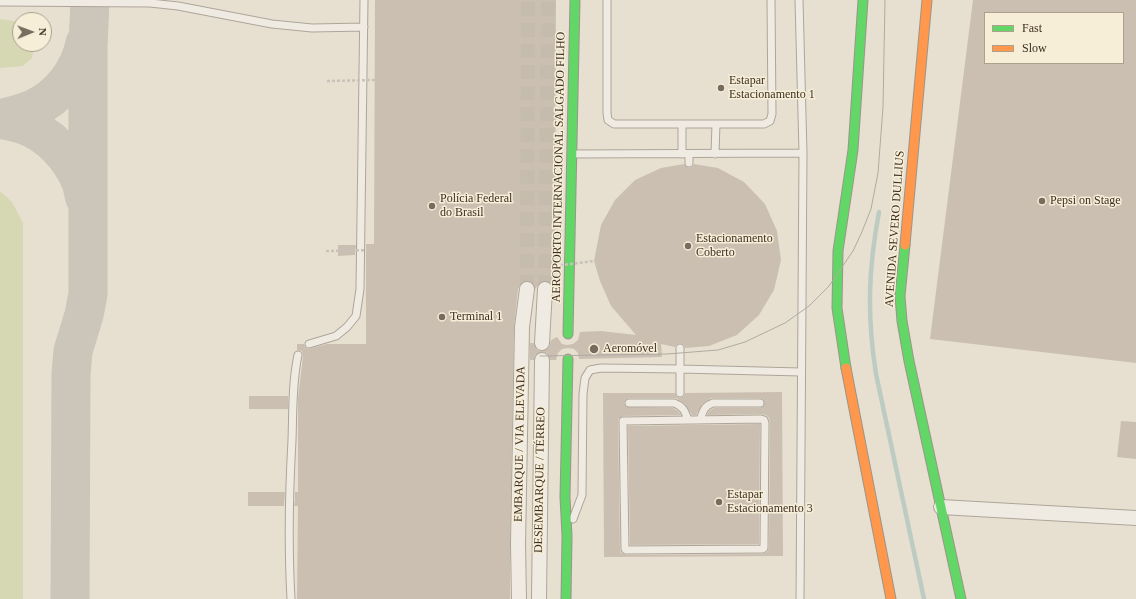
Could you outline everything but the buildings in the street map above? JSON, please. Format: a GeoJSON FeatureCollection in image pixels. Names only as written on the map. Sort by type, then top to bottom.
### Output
{"type":"FeatureCollection","features":[{"type":"Feature","properties":{"kind":"main road","name":"AEROPORTO INTERNACIONAL SALGADO FILHO"},"geometry":{"type":"LineString","coordinates":[[568,334],[575,0]]}},
{"type":"Feature","properties":{"kind":"main road"},"geometry":{"type":"LineString","coordinates":[[863,0],[853,150],[838,251],[836,308],[891,599]]}},
{"type":"Feature","properties":{"kind":"main road","name":"AVENIDA SEVERO DULLIUS"},"geometry":{"type":"LineString","coordinates":[[927,0],[900,296],[902,321],[909,361],[961,599]]}},
{"type":"Feature","properties":{"kind":"main road"},"geometry":{"type":"LineString","coordinates":[[565,598],[565,497],[568,359]]}},
{"type":"Feature","properties":{"kind":"street","name":"EMBARQUE / VIA ELEVADA"},"geometry":{"type":"LineString","coordinates":[[519,599],[518,544],[522,327],[527,289]]}},
{"type":"Feature","properties":{"kind":"street"},"geometry":{"type":"LineString","coordinates":[[542,343],[545,289]]}},
{"type":"Feature","properties":{"kind":"street","name":"DESEMBARQUE / TÉRREO"},"geometry":{"type":"LineString","coordinates":[[539,599],[542,360]]}},
{"type":"Feature","properties":{"kind":"street"},"geometry":{"type":"LineString","coordinates":[[941,507],[1136,518]]}},
{"type":"Feature","properties":{"kind":"lane"},"geometry":{"type":"LineString","coordinates":[[309,344],[336,336],[347,327],[356,316],[361,273],[364,0]]}},
{"type":"Feature","properties":{"kind":"lane"},"geometry":{"type":"LineString","coordinates":[[607,0],[607,113],[608,120],[614,124],[764,124],[770,121],[772,114],[771,0]]}},
{"type":"Feature","properties":{"kind":"lane"},"geometry":{"type":"LineString","coordinates":[[799,0],[802,153],[800,599]]}},
{"type":"Feature","properties":{"kind":"lane"},"geometry":{"type":"LineString","coordinates":[[0,2],[150,3],[178,6],[272,24],[312,28],[364,27]]}},
{"type":"Feature","properties":{"kind":"lane"},"geometry":{"type":"LineString","coordinates":[[682,124],[686,154],[689,163]]}},
{"type":"Feature","properties":{"kind":"lane"},"geometry":{"type":"LineString","coordinates":[[715,154],[716,124]]}},
{"type":"Feature","properties":{"kind":"lane"},"geometry":{"type":"LineString","coordinates":[[571,154],[802,153]]}},
{"type":"Feature","properties":{"kind":"lane"},"geometry":{"type":"LineString","coordinates":[[680,348],[680,393]]}},
{"type":"Feature","properties":{"kind":"lane"},"geometry":{"type":"LineString","coordinates":[[291,599],[291,461],[294,372],[298,355]]}},
{"type":"Feature","properties":{"kind":"lane"},"geometry":{"type":"LineString","coordinates":[[566,536],[582,495],[583,394],[585,378],[590,370],[601,368],[680,368],[801,372]]}},
{"type":"Feature","properties":{"kind":"lane"},"geometry":{"type":"LineString","coordinates":[[629,403],[674,403],[680,405],[688,420]]}},
{"type":"Feature","properties":{"kind":"lane"},"geometry":{"type":"LineString","coordinates":[[700,420],[707,405],[713,403],[760,403]]}},
{"type":"Feature","properties":{"kind":"lane"},"geometry":{"type":"LineString","coordinates":[[700,420],[764,420],[764,548],[626,550],[624,547],[622,421],[700,420]]}},
{"type":"Feature","properties":{"kind":"path"},"geometry":{"type":"LineString","coordinates":[[327,81],[375,80]]}},
{"type":"Feature","properties":{"kind":"path"},"geometry":{"type":"LineString","coordinates":[[326,251],[374,250]]}},
{"type":"Feature","properties":{"kind":"path"},"geometry":{"type":"LineString","coordinates":[[555,266],[594,261]]}},
{"type":"Feature","properties":{"kind":"green space"},"geometry":{"type":"Polygon","coordinates":[[[0,19],[12,21],[12,52],[33,52],[32,58],[23,66],[0,68],[0,19]]]}},
{"type":"Feature","properties":{"kind":"green space"},"geometry":{"type":"Polygon","coordinates":[[[0,191],[12,202],[23,223],[23,599],[0,599],[0,191]]]}},
{"type":"Feature","properties":{"kind":"waterway"},"geometry":{"type":"LineString","coordinates":[[879,212],[875,234],[870,293],[873,353],[876,374],[924,599]]}},
{"type":"Feature","properties":{"kind":"taxiway"},"geometry":{"type":"LineString","coordinates":[[70,599],[71,374],[73,351],[84,315],[88,294],[88,46],[90,0]]}},
{"type":"Feature","properties":{"kind":"taxiway"},"geometry":{"type":"LineString","coordinates":[[0,119],[33,109],[51,98],[60,90],[73,73],[85,43]]}},
{"type":"Feature","properties":{"kind":"taxiway"},"geometry":{"type":"LineString","coordinates":[[0,119],[18,123],[33,129],[42,134],[58,147],[76,171],[81,182],[85,198]]}},
{"type":"Feature","properties":{"kind":"tunnel"},"geometry":{"type":"LineString","coordinates":[[527,289],[528,0]]}},
{"type":"Feature","properties":{"kind":"tunnel"},"geometry":{"type":"LineString","coordinates":[[545,289],[548,0]]}},
{"type":"Feature","properties":{"kind":"tram line"},"geometry":{"type":"LineString","coordinates":[[540,356],[667,354],[718,350],[745,342],[785,323],[809,306],[829,286],[853,251],[871,209],[878,173],[883,107],[885,0]]}},
{"type":"Feature","properties":{"kind":"traffic: fast"},"geometry":{"type":"LineString","coordinates":[[568,334],[575,0]]}},
{"type":"Feature","properties":{"kind":"traffic: fast"},"geometry":{"type":"LineString","coordinates":[[846,368],[837,308],[838,251],[853,150],[863,0]]}},
{"type":"Feature","properties":{"kind":"traffic: fast"},"geometry":{"type":"LineString","coordinates":[[905,245],[900,296],[902,321],[909,361],[961,599]]}},
{"type":"Feature","properties":{"kind":"traffic: fast"},"geometry":{"type":"LineString","coordinates":[[566,599],[567,536],[565,497],[568,359]]}},
{"type":"Feature","properties":{"kind":"traffic: slow"},"geometry":{"type":"LineString","coordinates":[[905,245],[927,0]]}},
{"type":"Feature","properties":{"kind":"traffic: slow"},"geometry":{"type":"LineString","coordinates":[[846,368],[891,599]]}},
{"type":"Feature","properties":{"kind":"place","name":"Estapar Estacionamento 1"},"geometry":{"type":"Point","coordinates":[721,88]}},
{"type":"Feature","properties":{"kind":"place","name":"Pepsi on Stage"},"geometry":{"type":"Point","coordinates":[1042,201]}},
{"type":"Feature","properties":{"kind":"place","name":"Polícia Federal do Brasil"},"geometry":{"type":"Point","coordinates":[432,206]}},
{"type":"Feature","properties":{"kind":"place","name":"Estacionamento Coberto"},"geometry":{"type":"Point","coordinates":[688,246]}},
{"type":"Feature","properties":{"kind":"place","name":"Terminal 1"},"geometry":{"type":"Point","coordinates":[442,317]}},
{"type":"Feature","properties":{"kind":"place","name":"Aeromóvel"},"geometry":{"type":"Point","coordinates":[594,349]}},
{"type":"Feature","properties":{"kind":"place","name":"Estapar Estacionamento 3"},"geometry":{"type":"Point","coordinates":[719,502]}}]}
